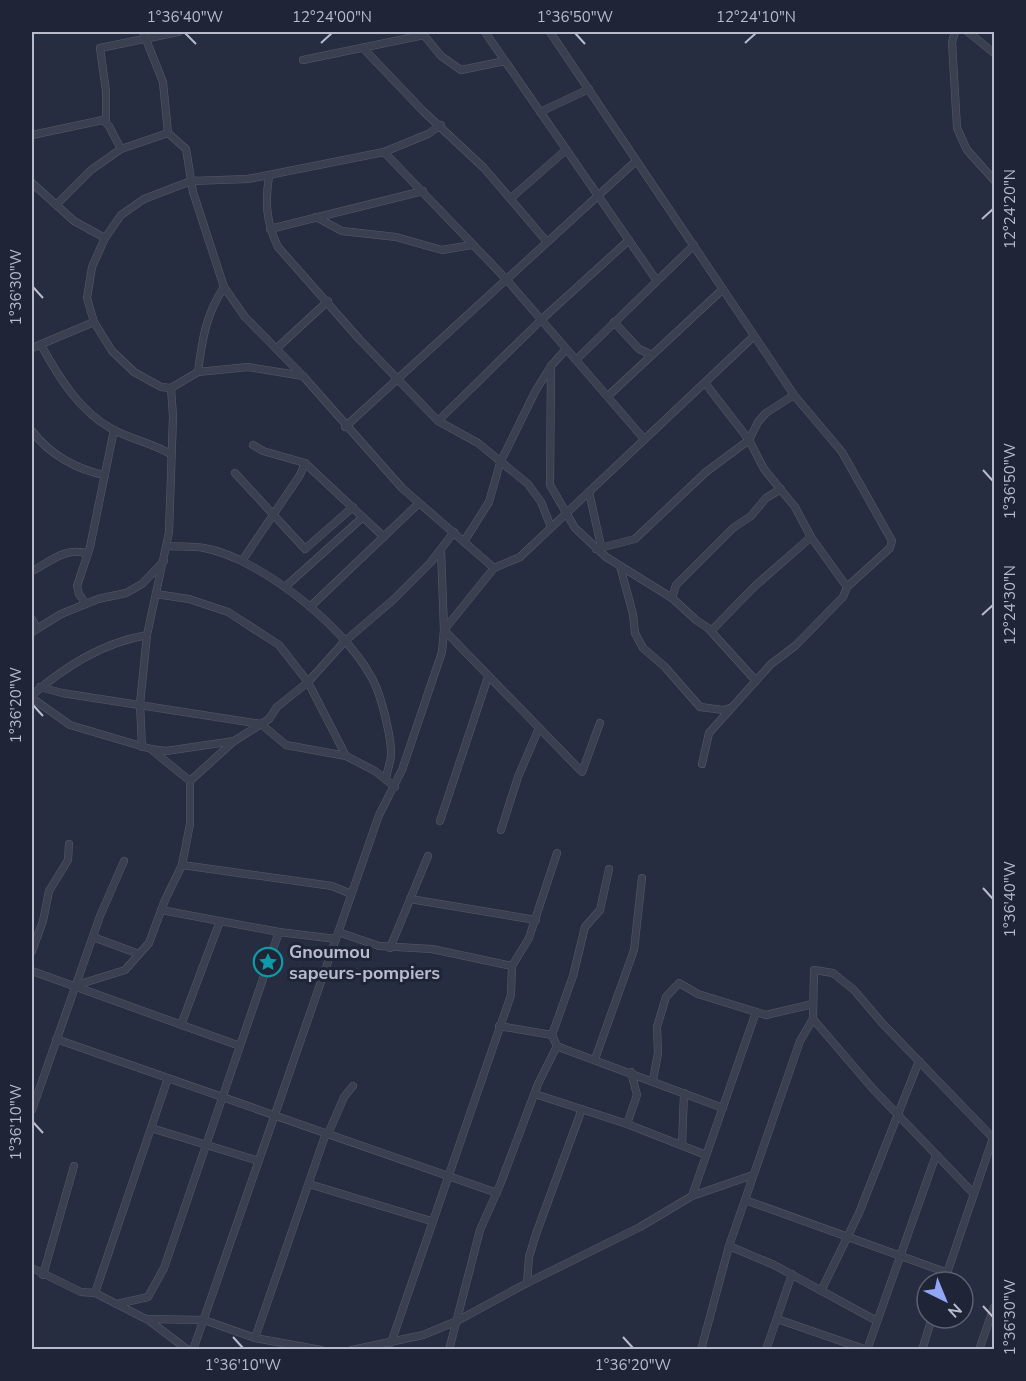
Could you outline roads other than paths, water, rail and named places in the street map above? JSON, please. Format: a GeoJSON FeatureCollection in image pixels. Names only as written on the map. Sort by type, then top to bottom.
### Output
{"type":"FeatureCollection","features":[{"type":"Feature","properties":{"kind":"street"},"geometry":{"type":"LineString","coordinates":[[121,149],[106,122],[106,91],[99,51],[103,47],[144,35],[174,32]]}},
{"type":"Feature","properties":{"kind":"street"},"geometry":{"type":"LineString","coordinates":[[485,32],[657,281]]}},
{"type":"Feature","properties":{"kind":"street"},"geometry":{"type":"LineString","coordinates":[[550,32],[794,395],[842,452],[892,541],[890,548],[847,587],[843,597],[795,646],[771,664],[730,708],[709,733],[702,764]]}},
{"type":"Feature","properties":{"kind":"street"},"geometry":{"type":"LineString","coordinates":[[955,32],[952,42],[957,128],[967,150],[994,180]]}},
{"type":"Feature","properties":{"kind":"street"},"geometry":{"type":"LineString","coordinates":[[968,32],[994,53]]}},
{"type":"Feature","properties":{"kind":"street"},"geometry":{"type":"LineString","coordinates":[[303,60],[423,33],[441,56],[460,70],[505,61]]}},
{"type":"Feature","properties":{"kind":"street"},"geometry":{"type":"LineString","coordinates":[[144,35],[163,82],[168,133],[186,149],[191,181],[224,287],[245,317],[303,376],[345,427],[418,504],[465,540],[494,568]]}},
{"type":"Feature","properties":{"kind":"street"},"geometry":{"type":"LineString","coordinates":[[363,48],[511,198],[547,242]]}},
{"type":"Feature","properties":{"kind":"street"},"geometry":{"type":"LineString","coordinates":[[540,112],[589,89]]}},
{"type":"Feature","properties":{"kind":"street"},"geometry":{"type":"LineString","coordinates":[[32,135],[99,120],[106,122]]}},
{"type":"Feature","properties":{"kind":"street"},"geometry":{"type":"LineString","coordinates":[[303,376],[248,367],[198,372],[171,388],[161,387],[134,372],[112,351],[94,322],[87,298],[94,261],[105,238],[121,215],[132,206],[191,181],[269,176],[384,152],[428,134],[441,125]]}},
{"type":"Feature","properties":{"kind":"street"},"geometry":{"type":"LineString","coordinates":[[56,205],[91,170],[121,149],[168,133]]}},
{"type":"Feature","properties":{"kind":"street"},"geometry":{"type":"LineString","coordinates":[[511,198],[566,150]]}},
{"type":"Feature","properties":{"kind":"street"},"geometry":{"type":"LineString","coordinates":[[384,152],[507,280],[644,438]]}},
{"type":"Feature","properties":{"kind":"street"},"geometry":{"type":"LineString","coordinates":[[345,427],[636,161]]}},
{"type":"Feature","properties":{"kind":"street"},"geometry":{"type":"LineString","coordinates":[[269,176],[266,201],[270,230],[278,247],[360,340],[438,421],[478,443],[528,484],[541,502],[551,527]]}},
{"type":"Feature","properties":{"kind":"street"},"geometry":{"type":"LineString","coordinates":[[32,183],[84,228],[105,238]]}},
{"type":"Feature","properties":{"kind":"street"},"geometry":{"type":"LineString","coordinates":[[270,230],[423,191]]}},
{"type":"Feature","properties":{"kind":"street"},"geometry":{"type":"LineString","coordinates":[[316,217],[342,231],[396,237],[442,250],[471,245]]}},
{"type":"Feature","properties":{"kind":"street"},"geometry":{"type":"LineString","coordinates":[[438,421],[628,240]]}},
{"type":"Feature","properties":{"kind":"street"},"geometry":{"type":"LineString","coordinates":[[576,360],[694,245]]}},
{"type":"Feature","properties":{"kind":"street"},"geometry":{"type":"LineString","coordinates":[[198,372],[202,337],[209,314],[224,287]]}},
{"type":"Feature","properties":{"kind":"street"},"geometry":{"type":"LineString","coordinates":[[608,396],[723,289]]}},
{"type":"Feature","properties":{"kind":"street"},"geometry":{"type":"LineString","coordinates":[[277,348],[328,301]]}},
{"type":"Feature","properties":{"kind":"street"},"geometry":{"type":"LineString","coordinates":[[32,348],[94,322]]}},
{"type":"Feature","properties":{"kind":"street"},"geometry":{"type":"LineString","coordinates":[[614,322],[639,349],[652,355]]}},
{"type":"Feature","properties":{"kind":"street"},"geometry":{"type":"LineString","coordinates":[[444,630],[494,568],[520,557],[754,336]]}},
{"type":"Feature","properties":{"kind":"street"},"geometry":{"type":"LineString","coordinates":[[41,345],[71,394],[114,430],[158,446],[172,455]]}},
{"type":"Feature","properties":{"kind":"street"},"geometry":{"type":"LineString","coordinates":[[465,540],[489,502],[500,463],[536,390],[551,366],[566,349]]}},
{"type":"Feature","properties":{"kind":"street"},"geometry":{"type":"LineString","coordinates":[[551,366],[550,485],[574,528],[620,566],[672,598],[711,631],[756,681]]}},
{"type":"Feature","properties":{"kind":"street"},"geometry":{"type":"LineString","coordinates":[[705,383],[749,440],[760,462],[795,507],[812,537],[847,587]]}},
{"type":"Feature","properties":{"kind":"street"},"geometry":{"type":"LineString","coordinates":[[142,747],[140,704],[147,635],[168,546],[172,455],[171,388]]}},
{"type":"Feature","properties":{"kind":"street"},"geometry":{"type":"LineString","coordinates":[[599,547],[635,539],[706,472],[749,440],[758,422],[766,413],[794,395]]}},
{"type":"Feature","properties":{"kind":"street"},"geometry":{"type":"LineString","coordinates":[[86,604],[77,586],[88,554],[114,430]]}},
{"type":"Feature","properties":{"kind":"street"},"geometry":{"type":"LineString","coordinates":[[32,431],[39,441],[68,462],[84,470],[105,475]]}},
{"type":"Feature","properties":{"kind":"street"},"geometry":{"type":"LineString","coordinates":[[253,445],[263,451],[305,463],[384,537]]}},
{"type":"Feature","properties":{"kind":"street"},"geometry":{"type":"LineString","coordinates":[[242,561],[300,475],[305,463]]}},
{"type":"Feature","properties":{"kind":"street"},"geometry":{"type":"LineString","coordinates":[[235,473],[305,549],[353,507]]}},
{"type":"Feature","properties":{"kind":"street"},"geometry":{"type":"LineString","coordinates":[[672,598],[676,585],[733,528],[752,516],[766,498],[781,489]]}},
{"type":"Feature","properties":{"kind":"street"},"geometry":{"type":"LineString","coordinates":[[589,492],[599,547]]}},
{"type":"Feature","properties":{"kind":"street"},"geometry":{"type":"LineString","coordinates":[[310,607],[418,504]]}},
{"type":"Feature","properties":{"kind":"street"},"geometry":{"type":"LineString","coordinates":[[285,587],[363,517]]}},
{"type":"Feature","properties":{"kind":"street"},"geometry":{"type":"LineString","coordinates":[[77,985],[125,970],[149,943],[161,910],[182,865],[190,824],[190,780],[234,741],[261,723],[308,682],[344,642],[405,589],[454,532]]}},
{"type":"Feature","properties":{"kind":"street"},"geometry":{"type":"LineString","coordinates":[[711,631],[755,586],[812,537]]}},
{"type":"Feature","properties":{"kind":"street"},"geometry":{"type":"LineString","coordinates":[[168,546],[205,548],[242,561],[285,587],[310,607],[344,642],[361,661],[376,686],[382,703],[391,757],[386,779]]}},
{"type":"Feature","properties":{"kind":"street"},"geometry":{"type":"LineString","coordinates":[[193,1350],[379,815],[395,787],[442,652],[444,630],[441,549]]}},
{"type":"Feature","properties":{"kind":"street"},"geometry":{"type":"LineString","coordinates":[[32,571],[59,555],[77,551],[88,554]]}},
{"type":"Feature","properties":{"kind":"street"},"geometry":{"type":"LineString","coordinates":[[32,619],[34,630],[86,604],[126,593],[142,585],[164,561]]}},
{"type":"Feature","properties":{"kind":"street"},"geometry":{"type":"LineString","coordinates":[[620,566],[633,614],[635,633],[643,648],[665,667],[700,707],[723,710],[730,708]]}},
{"type":"Feature","properties":{"kind":"street"},"geometry":{"type":"LineString","coordinates":[[156,594],[209,604],[246,622],[279,645],[308,682],[346,756]]}},
{"type":"Feature","properties":{"kind":"street"},"geometry":{"type":"LineString","coordinates":[[444,630],[582,772],[600,723]]}},
{"type":"Feature","properties":{"kind":"street"},"geometry":{"type":"LineString","coordinates":[[147,635],[124,639],[80,659],[56,673],[32,697],[70,725],[151,749],[166,751],[234,741]]}},
{"type":"Feature","properties":{"kind":"street"},"geometry":{"type":"LineString","coordinates":[[440,820],[488,677]]}},
{"type":"Feature","properties":{"kind":"street"},"geometry":{"type":"LineString","coordinates":[[40,687],[62,693],[261,723],[286,745],[346,756],[386,779],[395,787]]}},
{"type":"Feature","properties":{"kind":"street"},"geometry":{"type":"LineString","coordinates":[[501,830],[518,777],[539,728]]}},
{"type":"Feature","properties":{"kind":"street"},"geometry":{"type":"LineString","coordinates":[[151,749],[190,780]]}},
{"type":"Feature","properties":{"kind":"street"},"geometry":{"type":"LineString","coordinates":[[32,951],[43,921],[49,891],[68,860],[69,844]]}},
{"type":"Feature","properties":{"kind":"street"},"geometry":{"type":"LineString","coordinates":[[391,1343],[431,1221],[511,995],[512,966],[536,920],[557,853]]}},
{"type":"Feature","properties":{"kind":"street"},"geometry":{"type":"LineString","coordinates":[[390,948],[428,856]]}},
{"type":"Feature","properties":{"kind":"street"},"geometry":{"type":"LineString","coordinates":[[32,1110],[93,937],[124,861]]}},
{"type":"Feature","properties":{"kind":"street"},"geometry":{"type":"LineString","coordinates":[[182,865],[332,886],[351,894]]}},
{"type":"Feature","properties":{"kind":"street"},"geometry":{"type":"LineString","coordinates":[[609,869],[600,910],[585,927],[573,976],[552,1035],[557,1046],[723,1108]]}},
{"type":"Feature","properties":{"kind":"street"},"geometry":{"type":"LineString","coordinates":[[595,1059],[632,956],[642,878]]}},
{"type":"Feature","properties":{"kind":"street"},"geometry":{"type":"LineString","coordinates":[[410,899],[536,920]]}},
{"type":"Feature","properties":{"kind":"street"},"geometry":{"type":"LineString","coordinates":[[161,910],[279,932],[337,936],[390,948],[432,949],[512,966]]}},
{"type":"Feature","properties":{"kind":"street"},"geometry":{"type":"LineString","coordinates":[[181,1025],[220,921]]}},
{"type":"Feature","properties":{"kind":"street"},"geometry":{"type":"LineString","coordinates":[[117,1304],[148,1297],[153,1293],[207,1145],[279,932]]}},
{"type":"Feature","properties":{"kind":"street"},"geometry":{"type":"LineString","coordinates":[[93,937],[139,954]]}},
{"type":"Feature","properties":{"kind":"street"},"geometry":{"type":"LineString","coordinates":[[701,1350],[744,1200],[800,1041],[813,1019],[814,970],[833,973],[854,990],[994,1138],[949,1270]]}},
{"type":"Feature","properties":{"kind":"street"},"geometry":{"type":"LineString","coordinates":[[32,971],[77,985],[240,1046]]}},
{"type":"Feature","properties":{"kind":"street"},"geometry":{"type":"LineString","coordinates":[[653,1080],[658,1053],[657,1027],[666,997],[679,983],[698,994],[766,1015],[813,1004]]}},
{"type":"Feature","properties":{"kind":"street"},"geometry":{"type":"LineString","coordinates":[[692,1196],[756,1012]]}},
{"type":"Feature","properties":{"kind":"street"},"geometry":{"type":"LineString","coordinates":[[813,1019],[974,1194]]}},
{"type":"Feature","properties":{"kind":"street"},"geometry":{"type":"LineString","coordinates":[[500,1026],[552,1035]]}},
{"type":"Feature","properties":{"kind":"street"},"geometry":{"type":"LineString","coordinates":[[56,1039],[497,1193]]}},
{"type":"Feature","properties":{"kind":"street"},"geometry":{"type":"LineString","coordinates":[[449,1350],[474,1247],[497,1193],[515,1140],[557,1046]]}},
{"type":"Feature","properties":{"kind":"street"},"geometry":{"type":"LineString","coordinates":[[821,1291],[849,1236],[919,1061]]}},
{"type":"Feature","properties":{"kind":"street"},"geometry":{"type":"LineString","coordinates":[[627,1124],[637,1095],[631,1072]]}},
{"type":"Feature","properties":{"kind":"street"},"geometry":{"type":"LineString","coordinates":[[95,1293],[168,1078]]}},
{"type":"Feature","properties":{"kind":"street"},"geometry":{"type":"LineString","coordinates":[[255,1338],[327,1133],[344,1097],[353,1086]]}},
{"type":"Feature","properties":{"kind":"street"},"geometry":{"type":"LineString","coordinates":[[682,1145],[684,1093]]}},
{"type":"Feature","properties":{"kind":"street"},"geometry":{"type":"LineString","coordinates":[[535,1094],[627,1124],[706,1155]]}},
{"type":"Feature","properties":{"kind":"street"},"geometry":{"type":"LineString","coordinates":[[527,1283],[529,1257],[536,1234],[582,1109]]}},
{"type":"Feature","properties":{"kind":"street"},"geometry":{"type":"LineString","coordinates":[[151,1128],[259,1161]]}},
{"type":"Feature","properties":{"kind":"street"},"geometry":{"type":"LineString","coordinates":[[777,1319],[867,1350],[936,1155]]}},
{"type":"Feature","properties":{"kind":"street"},"geometry":{"type":"LineString","coordinates":[[43,1275],[74,1166]]}},
{"type":"Feature","properties":{"kind":"street"},"geometry":{"type":"LineString","coordinates":[[352,1350],[423,1335],[457,1321],[527,1283],[640,1227],[692,1196],[753,1175]]}},
{"type":"Feature","properties":{"kind":"street"},"geometry":{"type":"LineString","coordinates":[[309,1184],[431,1221]]}},
{"type":"Feature","properties":{"kind":"street"},"geometry":{"type":"LineString","coordinates":[[744,1200],[941,1270]]}},
{"type":"Feature","properties":{"kind":"street"},"geometry":{"type":"LineString","coordinates":[[729,1246],[792,1274],[877,1321]]}},
{"type":"Feature","properties":{"kind":"street"},"geometry":{"type":"LineString","coordinates":[[32,1268],[81,1292],[95,1293],[147,1319],[188,1350]]}},
{"type":"Feature","properties":{"kind":"street"},"geometry":{"type":"LineString","coordinates":[[766,1350],[792,1274]]}},
{"type":"Feature","properties":{"kind":"street"},"geometry":{"type":"LineString","coordinates":[[980,1350],[994,1307]]}},
{"type":"Feature","properties":{"kind":"street"},"geometry":{"type":"LineString","coordinates":[[147,1319],[204,1320],[255,1338],[321,1350]]}},
{"type":"Feature","properties":{"kind":"street"},"geometry":{"type":"LineString","coordinates":[[928,1330],[922,1349],[931,1350]]}},
{"type":"Feature","properties":{"kind":"place","name":"Gnoumou sapeurs-pompiers"},"geometry":{"type":"Point","coordinates":[268,962]}}]}
